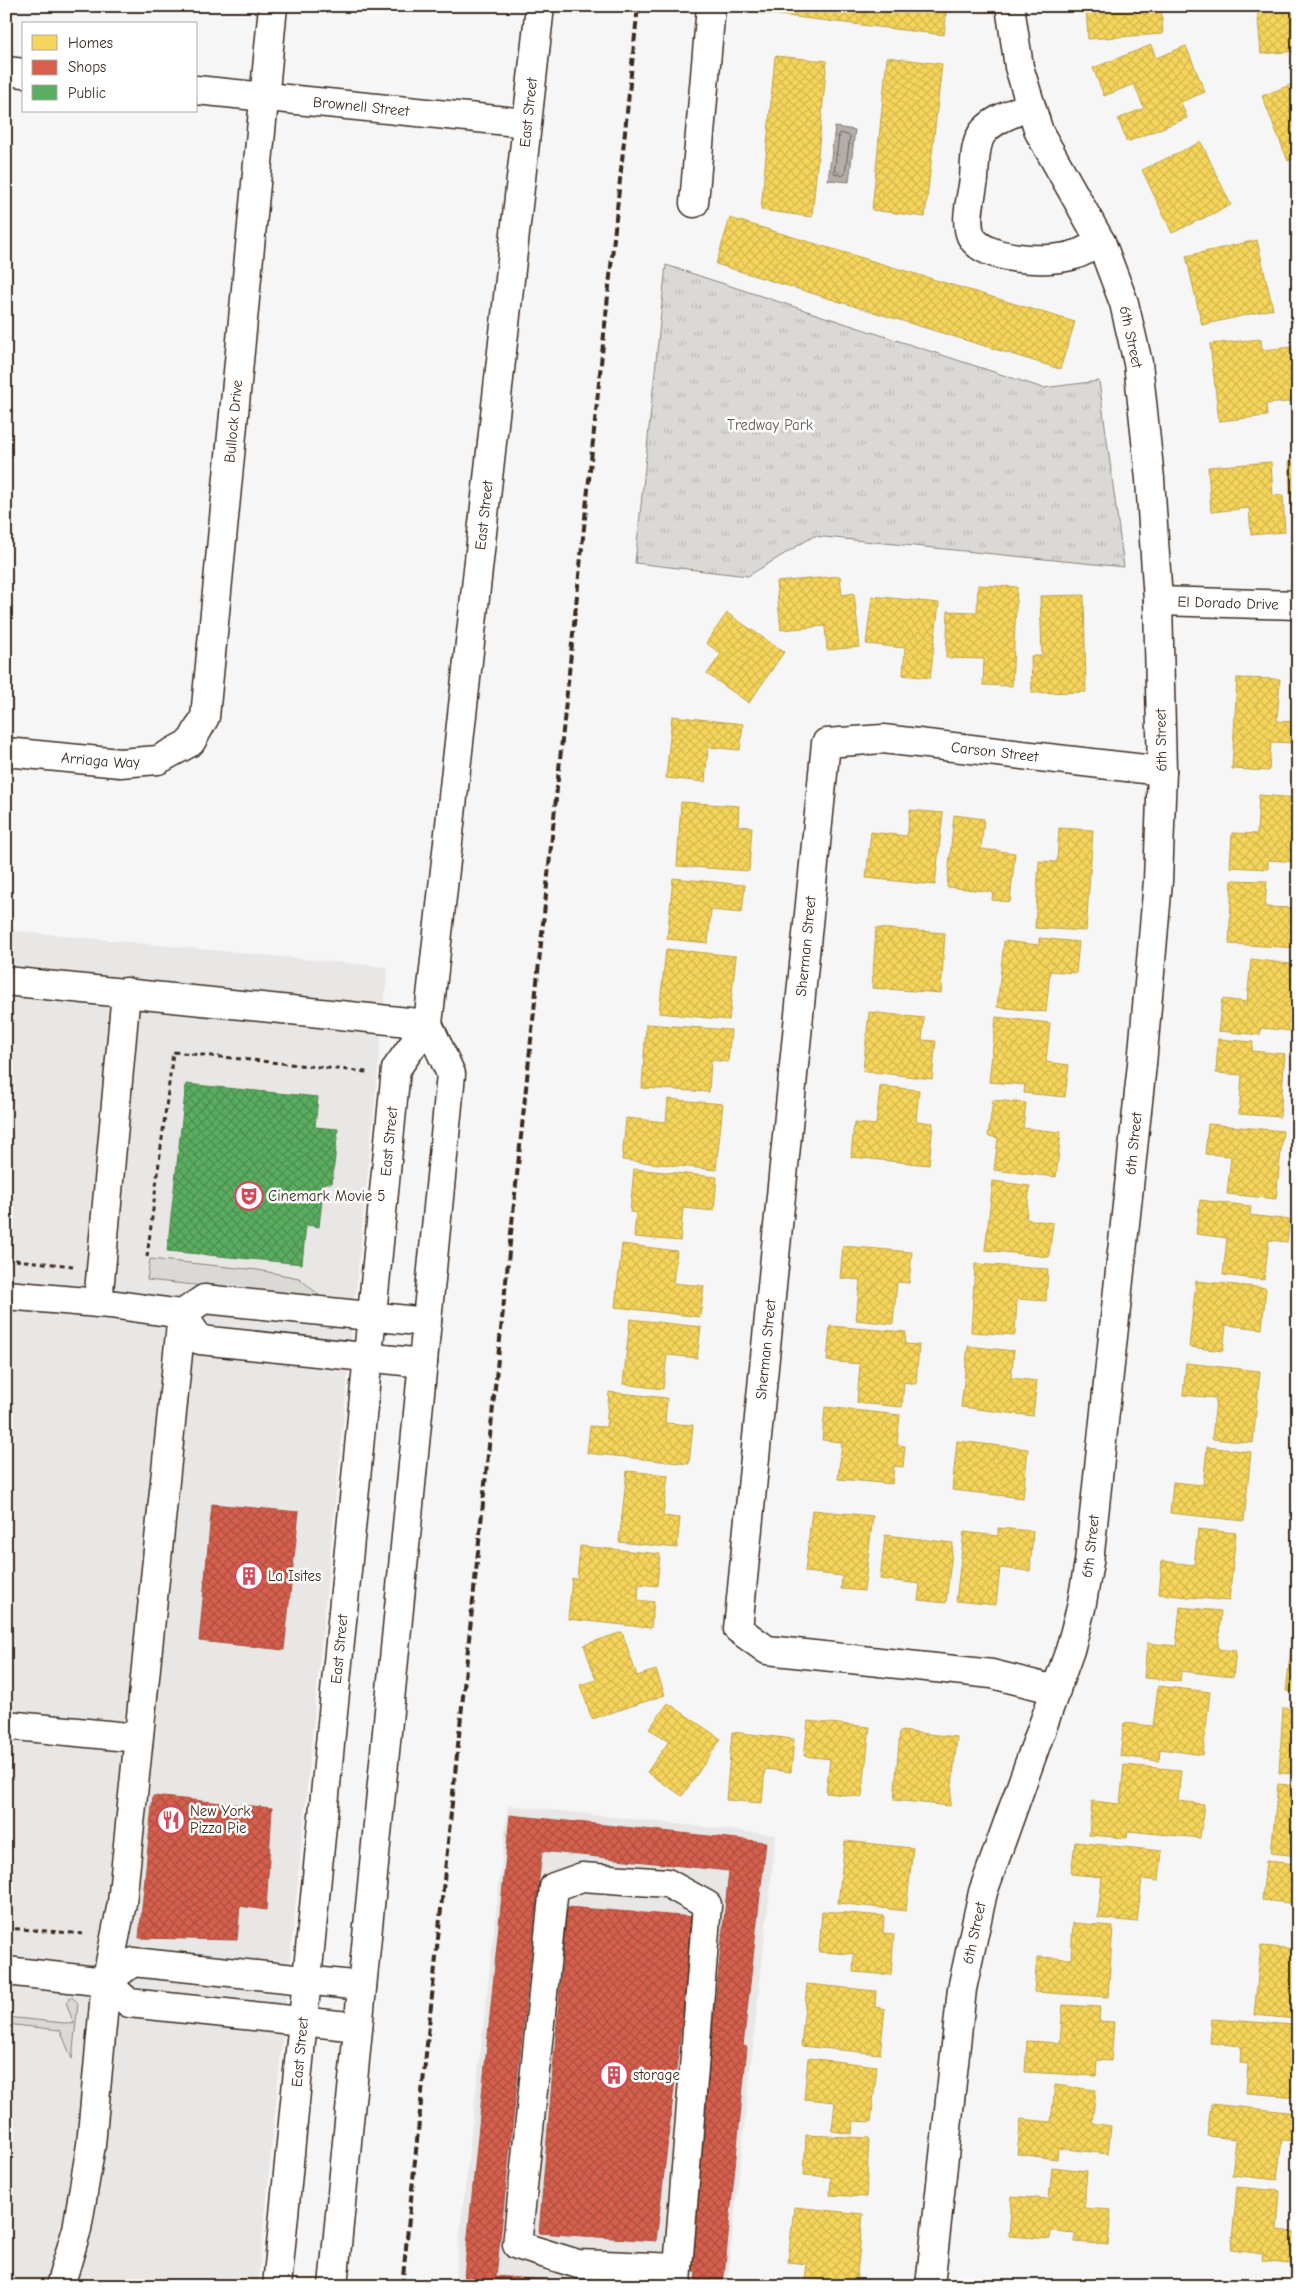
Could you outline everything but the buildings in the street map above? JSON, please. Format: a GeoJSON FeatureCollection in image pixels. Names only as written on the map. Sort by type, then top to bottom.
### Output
{"type":"FeatureCollection","features":[{"type":"Feature","properties":{"kind":"street","name":"Bullock Drive"},"geometry":{"type":"LineString","coordinates":[[191,742],[205,717],[273,6]]}},
{"type":"Feature","properties":{"kind":"street","name":"East Street"},"geometry":{"type":"LineString","coordinates":[[277,2286],[396,1069],[428,1024],[540,6]]}},
{"type":"Feature","properties":{"kind":"street"},"geometry":{"type":"LineString","coordinates":[[694,202],[711,6]]}},
{"type":"Feature","properties":{"kind":"street","name":"6th Street"},"geometry":{"type":"LineString","coordinates":[[930,2286],[962,1989],[982,1892],[1070,1650],[1081,1608],[1098,1489],[1142,1064],[1158,881],[1162,770],[1158,601],[1150,478],[1138,363],[1124,304],[1101,242],[1039,132],[1019,67],[1010,6]]}},
{"type":"Feature","properties":{"kind":"street"},"geometry":{"type":"LineString","coordinates":[[6,71],[22,73]]}},
{"type":"Feature","properties":{"kind":"street","name":"Brownell Street"},"geometry":{"type":"LineString","coordinates":[[198,90],[527,123]]}},
{"type":"Feature","properties":{"kind":"street"},"geometry":{"type":"LineString","coordinates":[[1030,106],[993,122],[982,133],[978,148],[969,220],[973,239],[976,244],[992,252],[1034,260],[1055,259],[1075,255],[1101,242]]}},
{"type":"Feature","properties":{"kind":"street","name":"El Dorado Drive"},"geometry":{"type":"LineString","coordinates":[[1158,601],[1298,604]]}},
{"type":"Feature","properties":{"kind":"street","name":"Carson Street"},"geometry":{"type":"LineString","coordinates":[[826,743],[883,739],[1162,770]]}},
{"type":"Feature","properties":{"kind":"street","name":"Arriaga Way"},"geometry":{"type":"LineString","coordinates":[[6,752],[120,763],[158,760],[191,742]]}},
{"type":"Feature","properties":{"kind":"street","name":"Sherman Street"},"geometry":{"type":"LineString","coordinates":[[826,743],[738,1629],[767,1650],[992,1674],[1056,1690]]}},
{"type":"Feature","properties":{"kind":"street"},"geometry":{"type":"LineString","coordinates":[[6,981],[428,1024],[451,1074],[333,2286]]}},
{"type":"Feature","properties":{"kind":"street"},"geometry":{"type":"LineString","coordinates":[[98,1303],[126,992]]}},
{"type":"Feature","properties":{"kind":"street"},"geometry":{"type":"LineString","coordinates":[[6,1295],[98,1303],[182,1314],[204,1300],[427,1322]]}},
{"type":"Feature","properties":{"kind":"street"},"geometry":{"type":"LineString","coordinates":[[182,1314],[200,1340],[423,1363]]}},
{"type":"Feature","properties":{"kind":"street"},"geometry":{"type":"LineString","coordinates":[[60,2286],[77,2229],[91,2145],[106,1982],[122,1902],[182,1314]]}},
{"type":"Feature","properties":{"kind":"street"},"geometry":{"type":"LineString","coordinates":[[6,1725],[138,1738]]}},
{"type":"Feature","properties":{"kind":"street"},"geometry":{"type":"LineString","coordinates":[[582,1877],[667,1883],[707,1905],[678,2277],[578,2264],[517,2245],[554,1887],[582,1877]]}},
{"type":"Feature","properties":{"kind":"street"},"geometry":{"type":"LineString","coordinates":[[106,1982],[133,1962],[362,1986]]}},
{"type":"Feature","properties":{"kind":"street"},"geometry":{"type":"LineString","coordinates":[[6,1971],[106,1982],[129,2003],[358,2027]]}},
{"type":"Feature","properties":{"kind":"path"},"geometry":{"type":"LineString","coordinates":[[147,1257],[173,1052],[370,1072]]}},
{"type":"Feature","properties":{"kind":"path"},"geometry":{"type":"LineString","coordinates":[[6,1259],[73,1266]]}},
{"type":"Feature","properties":{"kind":"shaded area"},"geometry":{"type":"Polygon","coordinates":[[[6,930],[388,967],[258,2286],[6,2286],[6,930]]]}},
{"type":"Feature","properties":{"kind":"shaded area"},"geometry":{"type":"Polygon","coordinates":[[[508,1805],[776,1835],[727,2286],[454,2286],[508,1805]]]}},
{"type":"Feature","properties":{"kind":"green space","name":"Tredway Park"},"geometry":{"type":"Polygon","coordinates":[[[666,265],[1043,388],[1099,381],[1124,567],[814,536],[748,576],[635,563],[666,265]]]}},
{"type":"Feature","properties":{"kind":"green space"},"geometry":{"type":"Polygon","coordinates":[[[150,1259],[258,1270],[299,1278],[319,1295],[309,1297],[147,1280],[150,1259]]]}},
{"type":"Feature","properties":{"kind":"green space"},"geometry":{"type":"Polygon","coordinates":[[[70,1997],[78,2003],[72,2059],[60,2030],[6,2024],[6,2017],[74,2024],[66,2002],[70,1997]]]}},
{"type":"Feature","properties":{"kind":"water"},"geometry":{"type":"Polygon","coordinates":[[[835,127],[855,130],[849,182],[828,180],[835,127]]]}},
{"type":"Feature","properties":{"kind":"railway"},"geometry":{"type":"LineString","coordinates":[[402,2286],[638,6]]}},
{"type":"Feature","properties":{"kind":"place","name":"Cinemark Movie 5"},"geometry":{"type":"Point","coordinates":[249,1196]}},
{"type":"Feature","properties":{"kind":"place","name":"La Isites"},"geometry":{"type":"Point","coordinates":[249,1576]}},
{"type":"Feature","properties":{"kind":"place","name":"New York Pizza Pie"},"geometry":{"type":"Point","coordinates":[171,1820]}},
{"type":"Feature","properties":{"kind":"place","name":"storage"},"geometry":{"type":"Point","coordinates":[614,2075]}}]}
